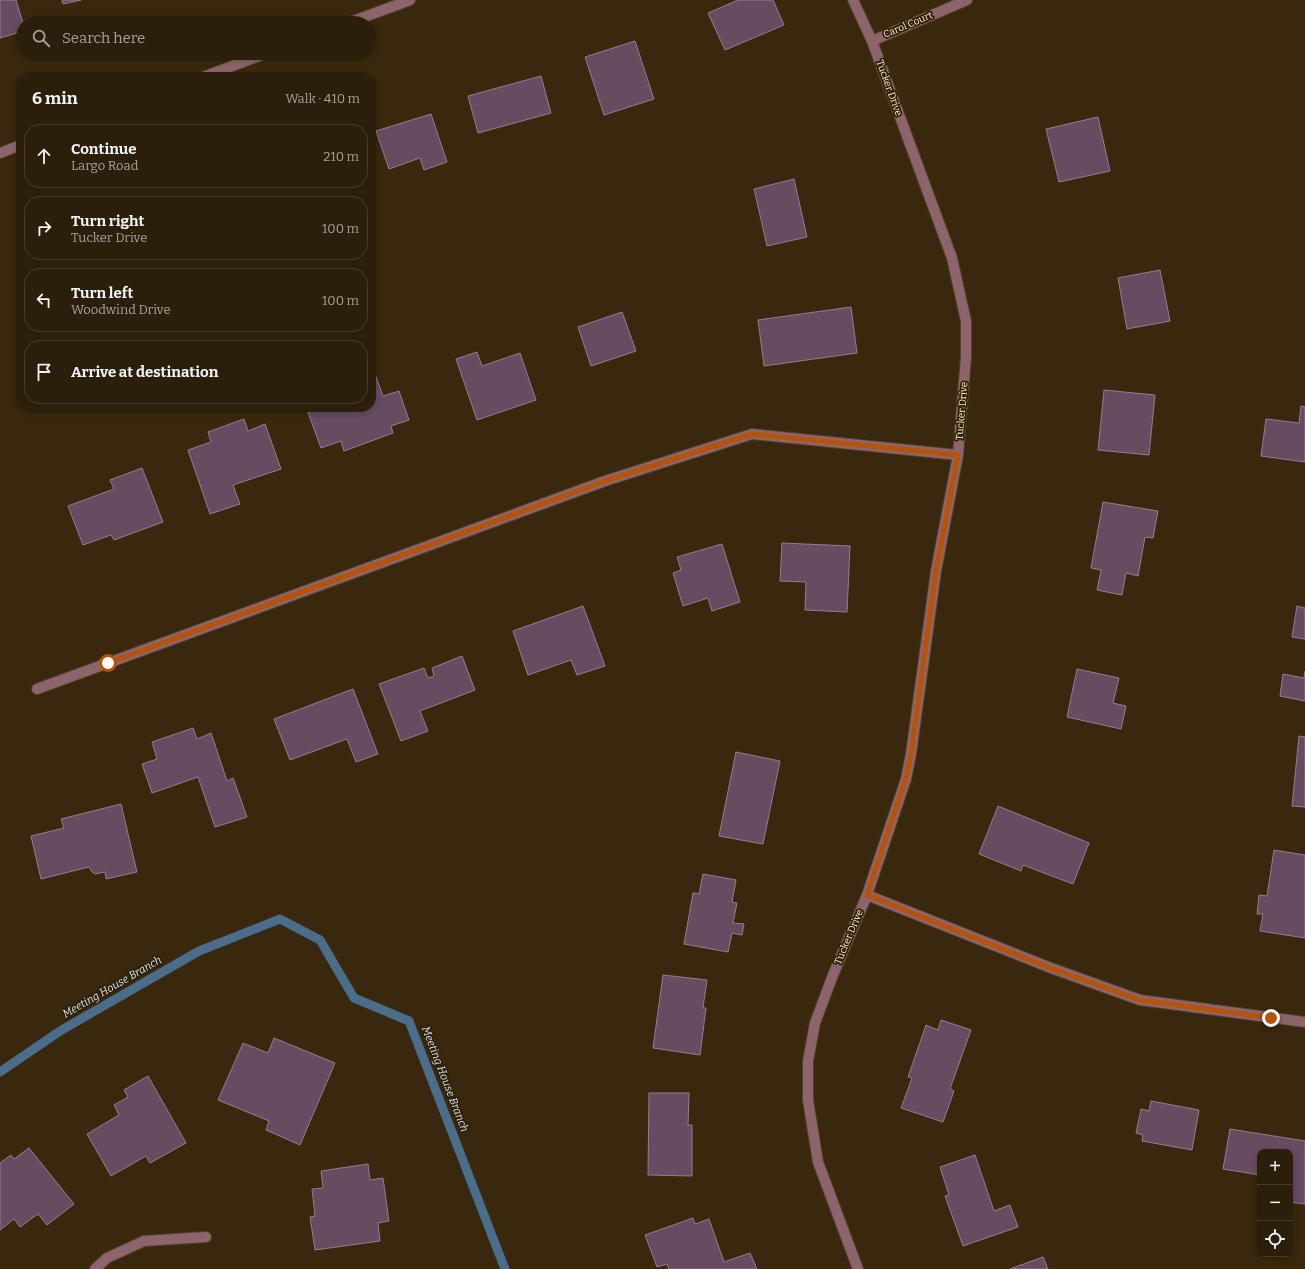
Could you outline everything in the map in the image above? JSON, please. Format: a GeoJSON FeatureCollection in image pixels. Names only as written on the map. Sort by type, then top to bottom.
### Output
{"type":"FeatureCollection","features":[{"type":"Feature","properties":{"kind":"street"},"geometry":{"type":"LineString","coordinates":[[367,16],[410,0]]}},
{"type":"Feature","properties":{"kind":"street","name":"Tucker Drive"},"geometry":{"type":"LineString","coordinates":[[853,0],[872,41],[952,258],[966,321],[966,357],[958,455],[936,571],[907,772],[867,895],[833,974],[815,1023],[808,1061],[808,1100],[818,1162],[858,1269]]}},
{"type":"Feature","properties":{"kind":"street","name":"Carol Court"},"geometry":{"type":"LineString","coordinates":[[872,41],[967,0]]}},
{"type":"Feature","properties":{"kind":"street"},"geometry":{"type":"LineString","coordinates":[[216,72],[248,60]]}},
{"type":"Feature","properties":{"kind":"street"},"geometry":{"type":"LineString","coordinates":[[0,153],[16,147]]}},
{"type":"Feature","properties":{"kind":"street"},"geometry":{"type":"LineString","coordinates":[[37,689],[605,481],[752,434],[958,455]]}},
{"type":"Feature","properties":{"kind":"street"},"geometry":{"type":"LineString","coordinates":[[867,895],[1050,968],[1140,1000],[1305,1022]]}},
{"type":"Feature","properties":{"kind":"street"},"geometry":{"type":"LineString","coordinates":[[95,1269],[107,1258],[144,1241],[206,1237]]}},
{"type":"Feature","properties":{"kind":"building"},"geometry":{"type":"Polygon","coordinates":[[[0,0],[16,0],[21,16],[16,16],[16,33],[0,38],[0,0]]]}},
{"type":"Feature","properties":{"kind":"building"},"geometry":{"type":"Polygon","coordinates":[[[62,0],[81,0],[63,4],[62,0]]]}},
{"type":"Feature","properties":{"kind":"building"},"geometry":{"type":"Polygon","coordinates":[[[738,0],[773,0],[784,25],[725,50],[708,13],[738,0]]]}},
{"type":"Feature","properties":{"kind":"building"},"geometry":{"type":"Polygon","coordinates":[[[635,41],[654,99],[604,115],[585,57],[635,41]]]}},
{"type":"Feature","properties":{"kind":"building"},"geometry":{"type":"Polygon","coordinates":[[[541,76],[551,113],[478,133],[468,96],[541,76]]]}},
{"type":"Feature","properties":{"kind":"building"},"geometry":{"type":"Polygon","coordinates":[[[431,114],[447,162],[424,170],[420,158],[389,169],[376,131],[431,114]]]}},
{"type":"Feature","properties":{"kind":"building"},"geometry":{"type":"Polygon","coordinates":[[[1098,117],[1110,171],[1059,182],[1046,129],[1098,117]]]}},
{"type":"Feature","properties":{"kind":"building"},"geometry":{"type":"Polygon","coordinates":[[[794,179],[807,237],[767,246],[754,189],[794,179]]]}},
{"type":"Feature","properties":{"kind":"building"},"geometry":{"type":"Polygon","coordinates":[[[1160,270],[1170,321],[1127,329],[1118,278],[1160,270]]]}},
{"type":"Feature","properties":{"kind":"building"},"geometry":{"type":"Polygon","coordinates":[[[851,307],[857,353],[764,366],[758,320],[851,307]]]}},
{"type":"Feature","properties":{"kind":"building"},"geometry":{"type":"Polygon","coordinates":[[[622,312],[636,351],[591,366],[578,327],[622,312]]]}},
{"type":"Feature","properties":{"kind":"building"},"geometry":{"type":"Polygon","coordinates":[[[477,352],[482,366],[520,353],[536,400],[477,420],[456,359],[477,352]]]}},
{"type":"Feature","properties":{"kind":"building"},"geometry":{"type":"Polygon","coordinates":[[[376,377],[383,396],[399,391],[409,420],[391,426],[393,433],[344,451],[341,441],[321,448],[308,412],[376,412],[376,377]]]}},
{"type":"Feature","properties":{"kind":"building"},"geometry":{"type":"Polygon","coordinates":[[[1104,390],[1155,395],[1149,455],[1098,450],[1104,390]]]}},
{"type":"Feature","properties":{"kind":"building"},"geometry":{"type":"Polygon","coordinates":[[[1301,406],[1305,407],[1305,462],[1261,456],[1266,419],[1299,423],[1301,406]]]}},
{"type":"Feature","properties":{"kind":"building"},"geometry":{"type":"Polygon","coordinates":[[[244,419],[248,431],[265,424],[281,469],[233,485],[240,504],[210,514],[188,450],[211,442],[208,432],[244,419]]]}},
{"type":"Feature","properties":{"kind":"building"},"geometry":{"type":"Polygon","coordinates":[[[142,468],[163,522],[114,540],[111,535],[83,545],[68,506],[114,489],[110,480],[142,468]]]}},
{"type":"Feature","properties":{"kind":"building"},"geometry":{"type":"Polygon","coordinates":[[[1103,502],[1158,511],[1153,538],[1145,537],[1138,576],[1126,573],[1122,595],[1097,590],[1101,570],[1091,568],[1103,502]]]}},
{"type":"Feature","properties":{"kind":"building"},"geometry":{"type":"Polygon","coordinates":[[[782,543],[850,546],[847,612],[805,610],[806,582],[780,581],[782,543]]]}},
{"type":"Feature","properties":{"kind":"building"},"geometry":{"type":"Polygon","coordinates":[[[722,544],[740,602],[712,611],[708,598],[683,606],[673,573],[681,570],[677,557],[722,544]]]}},
{"type":"Feature","properties":{"kind":"building"},"geometry":{"type":"Polygon","coordinates":[[[583,606],[605,666],[577,675],[571,660],[528,675],[513,631],[583,606]]]}},
{"type":"Feature","properties":{"kind":"building"},"geometry":{"type":"Polygon","coordinates":[[[1297,606],[1305,608],[1305,639],[1292,637],[1297,606]]]}},
{"type":"Feature","properties":{"kind":"building"},"geometry":{"type":"Polygon","coordinates":[[[462,656],[475,690],[420,711],[428,731],[401,741],[379,684],[424,668],[428,678],[434,676],[432,668],[462,656]]]}},
{"type":"Feature","properties":{"kind":"building"},"geometry":{"type":"Polygon","coordinates":[[[1077,669],[1119,678],[1113,703],[1126,706],[1121,729],[1067,717],[1077,669]]]}},
{"type":"Feature","properties":{"kind":"building"},"geometry":{"type":"Polygon","coordinates":[[[1305,671],[1305,701],[1280,696],[1283,674],[1304,678],[1305,671]]]}},
{"type":"Feature","properties":{"kind":"building"},"geometry":{"type":"Polygon","coordinates":[[[353,689],[378,754],[356,762],[347,739],[290,760],[274,719],[353,689]]]}},
{"type":"Feature","properties":{"kind":"building"},"geometry":{"type":"Polygon","coordinates":[[[193,728],[197,739],[211,733],[227,781],[233,778],[247,817],[215,827],[198,777],[152,793],[142,764],[157,759],[152,742],[193,728]]]}},
{"type":"Feature","properties":{"kind":"building"},"geometry":{"type":"Polygon","coordinates":[[[1299,736],[1305,737],[1305,807],[1292,806],[1299,736]]]}},
{"type":"Feature","properties":{"kind":"building"},"geometry":{"type":"Polygon","coordinates":[[[736,752],[780,761],[763,844],[719,836],[736,752]]]}},
{"type":"Feature","properties":{"kind":"building"},"geometry":{"type":"Polygon","coordinates":[[[121,804],[137,872],[106,879],[105,872],[95,874],[89,867],[41,879],[31,836],[64,828],[61,819],[121,804]]]}},
{"type":"Feature","properties":{"kind":"building"},"geometry":{"type":"Polygon","coordinates":[[[998,806],[1089,843],[1073,884],[1023,865],[1021,871],[979,854],[998,806]]]}},
{"type":"Feature","properties":{"kind":"building"},"geometry":{"type":"Polygon","coordinates":[[[1274,850],[1305,855],[1305,938],[1260,931],[1263,914],[1257,914],[1259,895],[1267,896],[1274,850]]]}},
{"type":"Feature","properties":{"kind":"building"},"geometry":{"type":"Polygon","coordinates":[[[703,874],[736,880],[732,902],[737,903],[733,923],[744,924],[742,935],[732,933],[728,952],[684,944],[693,893],[699,894],[703,874]]]}},
{"type":"Feature","properties":{"kind":"building"},"geometry":{"type":"Polygon","coordinates":[[[663,975],[707,980],[703,1008],[706,1008],[700,1055],[653,1048],[663,975]]]}},
{"type":"Feature","properties":{"kind":"building"},"geometry":{"type":"Polygon","coordinates":[[[941,1020],[971,1030],[950,1089],[954,1091],[943,1122],[901,1108],[912,1078],[908,1077],[926,1025],[938,1030],[941,1020]]]}},
{"type":"Feature","properties":{"kind":"building"},"geometry":{"type":"Polygon","coordinates":[[[274,1038],[335,1063],[300,1145],[266,1130],[269,1121],[218,1100],[243,1043],[268,1053],[274,1038]]]}},
{"type":"Feature","properties":{"kind":"building"},"geometry":{"type":"Polygon","coordinates":[[[148,1076],[186,1143],[150,1163],[146,1156],[111,1176],[87,1134],[119,1115],[114,1105],[128,1097],[124,1090],[148,1076]]]}},
{"type":"Feature","properties":{"kind":"building"},"geometry":{"type":"Polygon","coordinates":[[[649,1093],[689,1093],[688,1125],[692,1125],[692,1176],[648,1175],[649,1093]]]}},
{"type":"Feature","properties":{"kind":"building"},"geometry":{"type":"Polygon","coordinates":[[[1151,1101],[1199,1110],[1192,1150],[1142,1141],[1143,1135],[1136,1133],[1141,1109],[1149,1111],[1151,1101]]]}},
{"type":"Feature","properties":{"kind":"building"},"geometry":{"type":"Polygon","coordinates":[[[1230,1129],[1305,1141],[1305,1204],[1293,1202],[1293,1149],[1257,1149],[1257,1175],[1223,1169],[1230,1129]]]}},
{"type":"Feature","properties":{"kind":"building"},"geometry":{"type":"Polygon","coordinates":[[[29,1148],[74,1204],[47,1225],[38,1214],[20,1227],[14,1219],[0,1230],[0,1163],[11,1155],[14,1159],[29,1148]]]}},
{"type":"Feature","properties":{"kind":"building"},"geometry":{"type":"Polygon","coordinates":[[[975,1155],[994,1211],[1010,1205],[1018,1227],[963,1246],[945,1196],[949,1195],[940,1167],[975,1155]]]}},
{"type":"Feature","properties":{"kind":"building"},"geometry":{"type":"Polygon","coordinates":[[[368,1164],[370,1180],[383,1178],[389,1221],[378,1223],[380,1241],[315,1250],[310,1217],[315,1216],[312,1189],[323,1188],[321,1171],[368,1164]]]}},
{"type":"Feature","properties":{"kind":"building"},"geometry":{"type":"Polygon","coordinates":[[[693,1218],[695,1224],[709,1219],[724,1262],[750,1253],[757,1269],[669,1269],[667,1264],[657,1267],[645,1235],[693,1218]]]}},
{"type":"Feature","properties":{"kind":"building"},"geometry":{"type":"Polygon","coordinates":[[[1043,1257],[1048,1269],[1010,1269],[1043,1257]]]}},
{"type":"Feature","properties":{"kind":"waterway","name":"Meeting House Branch"},"geometry":{"type":"LineString","coordinates":[[0,1072],[60,1031],[199,951],[280,919],[320,940],[354,998],[409,1021],[505,1269]]}},
{"type":"Feature","properties":{"kind":"route"},"geometry":{"type":"LineString","coordinates":[[108,663],[605,481],[752,434],[958,455],[936,571],[911,754],[906,779],[867,895],[1050,968],[1140,1000],[1271,1018]]}}]}
